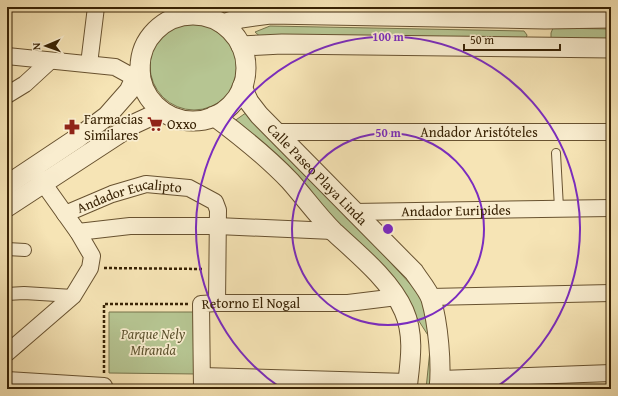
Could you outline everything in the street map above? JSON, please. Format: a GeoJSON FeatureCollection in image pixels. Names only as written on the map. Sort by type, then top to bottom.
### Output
{"type":"FeatureCollection","features":[{"type":"Feature","properties":{"kind":"street"},"geometry":{"type":"LineString","coordinates":[[89,64],[96,7]]}},
{"type":"Feature","properties":{"kind":"street"},"geometry":{"type":"LineString","coordinates":[[7,207],[37,176],[79,137],[107,116],[129,91],[137,73],[142,53],[148,39],[158,27],[170,7]]}},
{"type":"Feature","properties":{"kind":"street"},"geometry":{"type":"LineString","coordinates":[[158,27],[175,18],[195,15],[241,18],[270,14],[446,12],[545,19],[607,14]]}},
{"type":"Feature","properties":{"kind":"street"},"geometry":{"type":"LineString","coordinates":[[7,56],[115,67],[137,73],[150,99],[162,111],[174,118],[201,120],[214,116],[226,109],[235,99],[242,87],[245,73],[245,59],[241,46],[233,34],[217,17]]}},
{"type":"Feature","properties":{"kind":"street"},"geometry":{"type":"LineString","coordinates":[[545,19],[545,47]]}},
{"type":"Feature","properties":{"kind":"street"},"geometry":{"type":"LineString","coordinates":[[241,46],[282,44],[611,48]]}},
{"type":"Feature","properties":{"kind":"street"},"geometry":{"type":"LineString","coordinates":[[7,95],[25,84],[50,61]]}},
{"type":"Feature","properties":{"kind":"street","name":"Calle Paseo Playa Linda"},"geometry":{"type":"LineString","coordinates":[[242,87],[249,102],[274,132],[414,272],[430,297],[436,322],[440,384]]}},
{"type":"Feature","properties":{"kind":"street"},"geometry":{"type":"LineString","coordinates":[[7,185],[37,176],[134,124],[162,111]]}},
{"type":"Feature","properties":{"kind":"street","name":"Calle Paseo Playa Linda"},"geometry":{"type":"LineString","coordinates":[[214,116],[258,149],[290,181],[333,231],[366,261],[397,297],[404,312],[410,332],[411,353],[408,385]]}},
{"type":"Feature","properties":{"kind":"street","name":"Andador Aristóteles"},"geometry":{"type":"LineString","coordinates":[[274,132],[611,132]]}},
{"type":"Feature","properties":{"kind":"street"},"geometry":{"type":"LineString","coordinates":[[7,353],[15,340],[73,296],[90,268],[92,256],[66,214],[37,176]]}},
{"type":"Feature","properties":{"kind":"street","name":"Andador Eucalipto"},"geometry":{"type":"LineString","coordinates":[[66,214],[112,194],[146,184],[189,188],[215,202],[218,210],[217,226]]}},
{"type":"Feature","properties":{"kind":"street","name":"Andador Euripides"},"geometry":{"type":"LineString","coordinates":[[353,212],[611,208]]}},
{"type":"Feature","properties":{"kind":"street"},"geometry":{"type":"LineString","coordinates":[[78,232],[130,226],[217,226],[333,231]]}},
{"type":"Feature","properties":{"kind":"street"},"geometry":{"type":"LineString","coordinates":[[217,226],[217,303]]}},
{"type":"Feature","properties":{"kind":"street"},"geometry":{"type":"LineString","coordinates":[[7,249],[26,250]]}},
{"type":"Feature","properties":{"kind":"street"},"geometry":{"type":"LineString","coordinates":[[7,294],[24,293],[73,296]]}},
{"type":"Feature","properties":{"kind":"street"},"geometry":{"type":"LineString","coordinates":[[430,297],[611,293]]}},
{"type":"Feature","properties":{"kind":"street","name":"Retorno El Nogal"},"geometry":{"type":"LineString","coordinates":[[200,304],[348,303],[397,297]]}},
{"type":"Feature","properties":{"kind":"street"},"geometry":{"type":"LineString","coordinates":[[200,304],[202,383],[408,385]]}},
{"type":"Feature","properties":{"kind":"street"},"geometry":{"type":"LineString","coordinates":[[440,384],[611,373]]}},
{"type":"Feature","properties":{"kind":"street"},"geometry":{"type":"LineString","coordinates":[[7,380],[104,386]]}},
{"type":"Feature","properties":{"kind":"lane"},"geometry":{"type":"LineString","coordinates":[[556,154],[559,208]]}},
{"type":"Feature","properties":{"kind":"path"},"geometry":{"type":"LineString","coordinates":[[90,268],[217,269]]}},
{"type":"Feature","properties":{"kind":"path","name":"Retorno El Nogal"},"geometry":{"type":"LineString","coordinates":[[104,386],[104,304],[200,304]]}},
{"type":"Feature","properties":{"kind":"green space"},"geometry":{"type":"Polygon","coordinates":[[[194,22],[211,25],[219,29],[231,41],[235,49],[238,66],[235,83],[231,91],[219,103],[211,107],[194,110],[177,107],[169,103],[157,91],[153,83],[150,66],[153,49],[157,41],[169,29],[177,25],[194,22]]]}},
{"type":"Feature","properties":{"kind":"green space"},"geometry":{"type":"Polygon","coordinates":[[[270,26],[524,31],[527,35],[526,39],[264,40],[255,32],[270,26]]]}},
{"type":"Feature","properties":{"kind":"green space"},"geometry":{"type":"Polygon","coordinates":[[[553,28],[611,29],[611,42],[551,39],[553,28]]]}},
{"type":"Feature","properties":{"kind":"green space"},"geometry":{"type":"Polygon","coordinates":[[[250,110],[425,300],[435,328],[436,389],[426,389],[431,340],[394,282],[260,144],[230,124],[250,110]]]}},
{"type":"Feature","properties":{"kind":"green space","name":"Parque Nely Miranda"},"geometry":{"type":"Polygon","coordinates":[[[109,312],[196,312],[197,374],[109,373],[109,312]]]}},
{"type":"Feature","properties":{"kind":"place","name":"Oxxo"},"geometry":{"type":"Point","coordinates":[155,124]}},
{"type":"Feature","properties":{"kind":"place","name":"Farmacias Similares"},"geometry":{"type":"Point","coordinates":[72,127]}}]}
